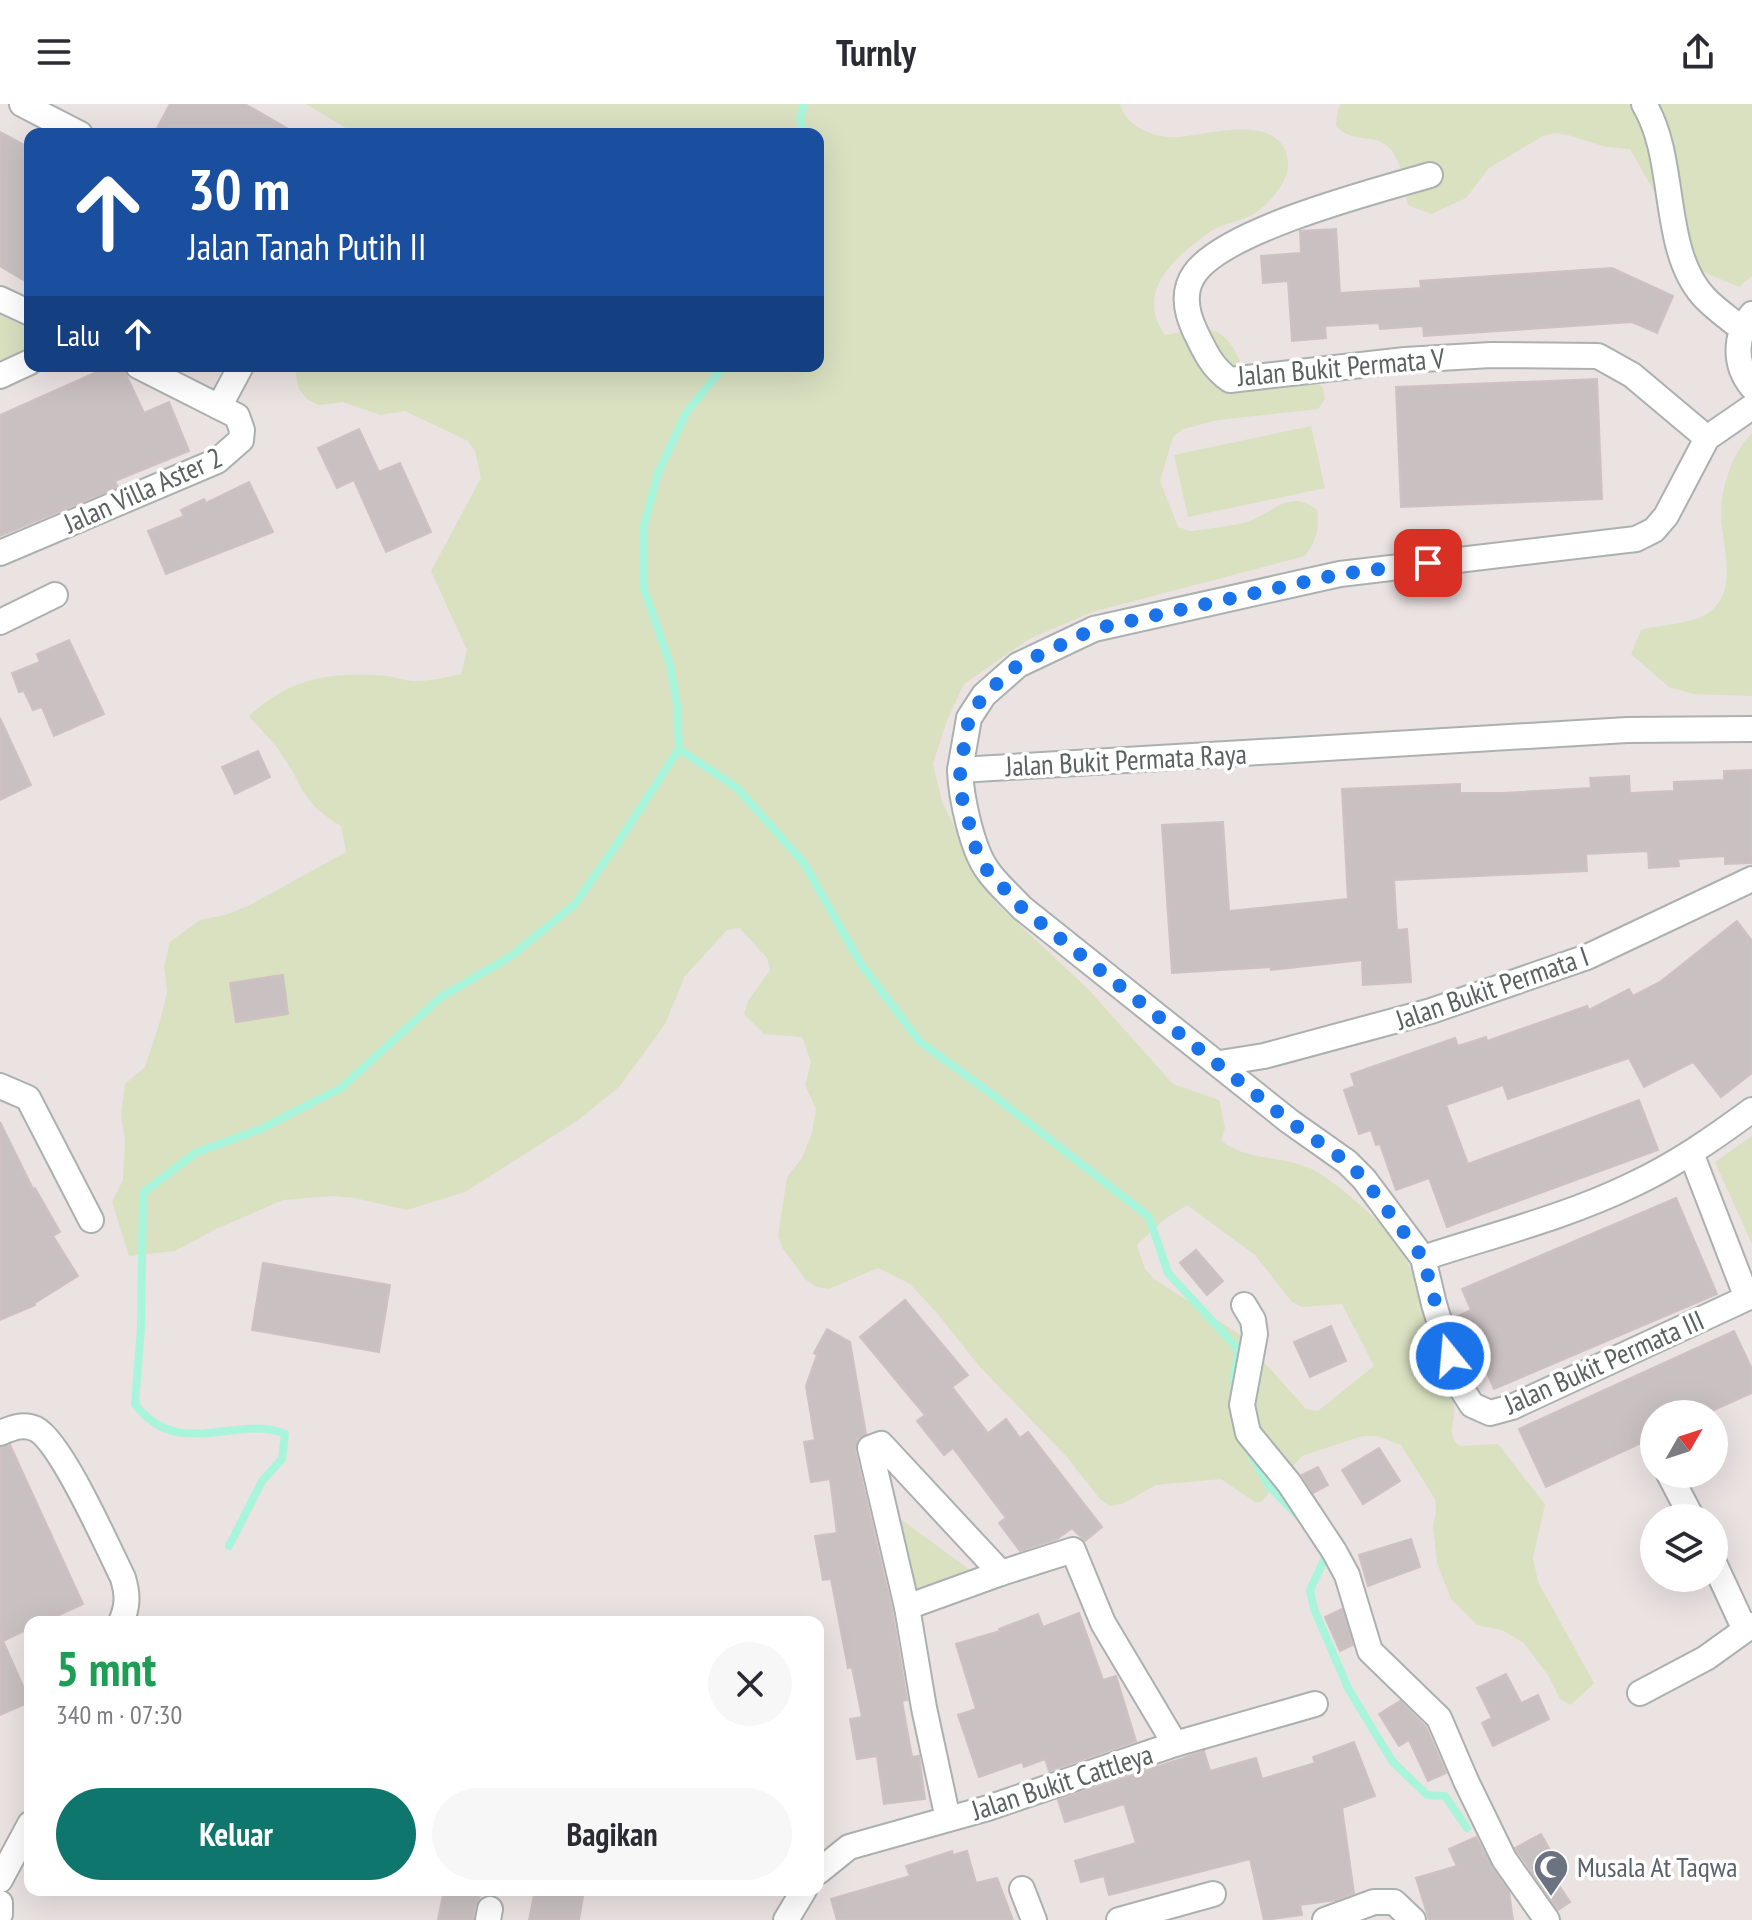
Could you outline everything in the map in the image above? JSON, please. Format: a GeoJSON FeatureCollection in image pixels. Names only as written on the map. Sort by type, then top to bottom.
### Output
{"type":"FeatureCollection","features":[{"type":"Feature","properties":{"kind":"street"},"geometry":{"type":"LineString","coordinates":[[22,104],[68,128]]}},
{"type":"Feature","properties":{"kind":"street"},"geometry":{"type":"LineString","coordinates":[[1644,104],[1666,169],[1681,253],[1703,296],[1747,321],[1738,344],[1739,360],[1752,387]]}},
{"type":"Feature","properties":{"kind":"street","name":"Jalan Bukit Permata V"},"geometry":{"type":"LineString","coordinates":[[1430,175],[1277,225],[1233,243],[1207,262],[1195,273],[1188,286],[1186,302],[1189,319],[1216,369],[1230,380],[1405,360],[1491,355],[1598,356],[1632,375],[1707,438]]}},
{"type":"Feature","properties":{"kind":"street"},"geometry":{"type":"LineString","coordinates":[[0,299],[24,310]]}},
{"type":"Feature","properties":{"kind":"street"},"geometry":{"type":"LineString","coordinates":[[0,376],[24,365]]}},
{"type":"Feature","properties":{"kind":"street","name":"Jalan Villa Aster 2"},"geometry":{"type":"LineString","coordinates":[[0,553],[217,461],[241,440],[242,430],[237,416],[150,372]]}},
{"type":"Feature","properties":{"kind":"street","name":"Jalan Villa Aster 2"},"geometry":{"type":"LineString","coordinates":[[219,407],[238,372]]}},
{"type":"Feature","properties":{"kind":"street","name":"Jalan Bukit Permata Raya"},"geometry":{"type":"LineString","coordinates":[[1752,407],[1707,438],[1666,516],[1654,530],[1636,539],[1340,574],[1094,629],[1018,665],[984,695],[969,718],[960,770],[1612,731],[1752,729]]}},
{"type":"Feature","properties":{"kind":"street"},"geometry":{"type":"LineString","coordinates":[[0,622],[55,595]]}},
{"type":"Feature","properties":{"kind":"street"},"geometry":{"type":"LineString","coordinates":[[960,770],[961,794],[976,849],[987,870],[1022,908],[1289,1121],[1347,1162],[1364,1179],[1423,1258],[1633,1185],[1691,1153],[1752,1110]]}},
{"type":"Feature","properties":{"kind":"street","name":"Jalan Bukit Permata I"},"geometry":{"type":"LineString","coordinates":[[1220,1063],[1264,1056],[1445,1006],[1587,957],[1752,879]]}},
{"type":"Feature","properties":{"kind":"street"},"geometry":{"type":"LineString","coordinates":[[0,1086],[28,1098],[91,1220]]}},
{"type":"Feature","properties":{"kind":"street","name":"Jalan Bukit Permata III"},"geometry":{"type":"LineString","coordinates":[[1423,1258],[1458,1383],[1472,1405],[1490,1413],[1512,1407],[1747,1298],[1691,1153]]}},
{"type":"Feature","properties":{"kind":"street"},"geometry":{"type":"LineString","coordinates":[[1244,1305],[1253,1320],[1255,1334],[1242,1405],[1248,1433],[1289,1483],[1334,1551],[1347,1575],[1370,1651],[1439,1718],[1504,1859],[1547,1920]]}},
{"type":"Feature","properties":{"kind":"street"},"geometry":{"type":"LineString","coordinates":[[0,1433],[20,1426],[39,1430],[60,1457],[123,1578],[128,1595],[124,1616]]}},
{"type":"Feature","properties":{"kind":"street","name":"Jalan Bukit Cattleya"},"geometry":{"type":"LineString","coordinates":[[948,1819],[924,1708],[907,1607],[870,1448],[881,1444],[1001,1573]]}},
{"type":"Feature","properties":{"kind":"street","name":"Jalan Bukit Cattleya"},"geometry":{"type":"LineString","coordinates":[[907,1607],[1073,1550],[1103,1623],[1175,1744]]}},
{"type":"Feature","properties":{"kind":"street"},"geometry":{"type":"LineString","coordinates":[[1640,1693],[1706,1658],[1748,1628],[1728,1590]]}},
{"type":"Feature","properties":{"kind":"street","name":"Jalan Bukit Cattleya"},"geometry":{"type":"LineString","coordinates":[[824,1867],[849,1847],[988,1808],[1175,1744],[1315,1704]]}},
{"type":"Feature","properties":{"kind":"street"},"geometry":{"type":"LineString","coordinates":[[0,1880],[24,1835]]}},
{"type":"Feature","properties":{"kind":"street"},"geometry":{"type":"LineString","coordinates":[[1022,1889],[1034,1920]]}},
{"type":"Feature","properties":{"kind":"street"},"geometry":{"type":"LineString","coordinates":[[1119,1920],[1213,1894]]}},
{"type":"Feature","properties":{"kind":"street"},"geometry":{"type":"LineString","coordinates":[[786,1920],[800,1896]]}},
{"type":"Feature","properties":{"kind":"street"},"geometry":{"type":"LineString","coordinates":[[1325,1920],[1374,1902],[1394,1902],[1413,1920]]}},
{"type":"Feature","properties":{"kind":"street"},"geometry":{"type":"LineString","coordinates":[[0,1903],[0,1914]]}},
{"type":"Feature","properties":{"kind":"green space"},"geometry":{"type":"Polygon","coordinates":[[[306,104],[1120,104],[1136,126],[1161,136],[1244,130],[1260,131],[1274,137],[1284,148],[1288,164],[1285,178],[1275,194],[1256,212],[1215,229],[1197,241],[1173,263],[1156,290],[1156,319],[1165,335],[1207,329],[1220,334],[1237,355],[1252,389],[1314,381],[1323,388],[1325,399],[1318,409],[1218,420],[1183,429],[1173,437],[1160,481],[1178,527],[1190,531],[1247,522],[1289,502],[1307,504],[1317,510],[1318,517],[1312,545],[1305,556],[1092,612],[1029,639],[964,684],[947,720],[933,764],[942,802],[995,902],[1088,989],[1173,1084],[1219,1100],[1225,1128],[1221,1140],[1240,1151],[1317,1172],[1364,1208],[1396,1242],[1424,1296],[1443,1351],[1451,1388],[1455,1441],[1459,1446],[1498,1444],[1545,1504],[1533,1558],[1538,1582],[1594,1683],[1571,1705],[1560,1699],[1548,1675],[1524,1643],[1502,1630],[1477,1625],[1451,1599],[1437,1563],[1433,1526],[1435,1499],[1401,1445],[1377,1436],[1363,1436],[1302,1456],[1261,1502],[1255,1502],[1221,1479],[1156,1485],[1122,1504],[1110,1506],[1100,1499],[1066,1456],[980,1367],[910,1284],[878,1268],[829,1289],[817,1287],[806,1280],[783,1249],[778,1236],[787,1177],[802,1158],[812,1133],[816,1109],[805,1085],[811,1062],[802,1037],[764,1034],[744,1014],[748,1001],[770,970],[767,958],[740,928],[727,930],[685,976],[665,1024],[619,1087],[577,1121],[465,1192],[407,1210],[331,1196],[283,1200],[175,1251],[129,1256],[112,1202],[123,1180],[125,1141],[121,1115],[125,1084],[145,1067],[161,1018],[167,992],[164,966],[170,942],[200,920],[248,906],[346,852],[341,826],[311,802],[278,750],[249,716],[281,693],[313,680],[366,675],[423,681],[461,674],[467,650],[431,571],[481,478],[475,451],[468,441],[405,411],[380,415],[343,402],[318,405],[307,399],[299,389],[296,372],[824,372],[824,128],[346,128],[306,104]],[[1187,1205],[1162,1221],[1137,1245],[1145,1269],[1154,1279],[1239,1334],[1306,1409],[1318,1411],[1374,1366],[1342,1304],[1302,1307],[1292,1302],[1255,1255],[1187,1205]]]}},
{"type":"Feature","properties":{"kind":"green space"},"geometry":{"type":"Polygon","coordinates":[[[1341,104],[1752,104],[1752,276],[1739,287],[1668,257],[1655,193],[1630,149],[1606,147],[1555,133],[1543,136],[1489,168],[1466,198],[1431,214],[1408,205],[1399,164],[1389,148],[1381,142],[1348,134],[1336,126],[1341,104]]]}},
{"type":"Feature","properties":{"kind":"green space"},"geometry":{"type":"Polygon","coordinates":[[[0,315],[24,326],[24,352],[0,361],[0,315]]]}},
{"type":"Feature","properties":{"kind":"green space"},"geometry":{"type":"Polygon","coordinates":[[[1311,426],[1325,488],[1188,517],[1174,455],[1311,426]]]}},
{"type":"Feature","properties":{"kind":"green space"},"geometry":{"type":"Polygon","coordinates":[[[1752,433],[1752,696],[1693,694],[1669,687],[1631,654],[1641,630],[1704,616],[1720,601],[1727,577],[1721,523],[1724,491],[1734,459],[1752,433]]]}},
{"type":"Feature","properties":{"kind":"green space"},"geometry":{"type":"Polygon","coordinates":[[[1752,1136],[1752,1244],[1715,1162],[1752,1136]]]}},
{"type":"Feature","properties":{"kind":"green space"},"geometry":{"type":"Polygon","coordinates":[[[898,1517],[971,1571],[911,1590],[898,1517]]]}},
{"type":"Feature","properties":{"kind":"building"},"geometry":{"type":"Polygon","coordinates":[[[170,104],[245,104],[287,128],[157,128],[170,104]]]}},
{"type":"Feature","properties":{"kind":"building"},"geometry":{"type":"Polygon","coordinates":[[[0,132],[24,145],[24,280],[0,266],[0,132]]]}},
{"type":"Feature","properties":{"kind":"building"},"geometry":{"type":"Polygon","coordinates":[[[1336,229],[1340,293],[1421,288],[1420,281],[1612,268],[1673,296],[1657,333],[1632,322],[1424,336],[1423,326],[1380,329],[1379,323],[1325,326],[1326,338],[1292,341],[1288,281],[1263,283],[1261,256],[1301,253],[1300,231],[1336,229]]]}},
{"type":"Feature","properties":{"kind":"building"},"geometry":{"type":"Polygon","coordinates":[[[97,372],[125,372],[144,413],[169,402],[189,451],[115,481],[118,487],[0,536],[0,415],[97,372]]]}},
{"type":"Feature","properties":{"kind":"building"},"geometry":{"type":"Polygon","coordinates":[[[1597,379],[1602,499],[1401,507],[1396,387],[1597,379]]]}},
{"type":"Feature","properties":{"kind":"building"},"geometry":{"type":"Polygon","coordinates":[[[359,429],[379,472],[400,463],[431,532],[386,552],[354,480],[337,488],[318,448],[359,429]]]}},
{"type":"Feature","properties":{"kind":"building"},"geometry":{"type":"Polygon","coordinates":[[[249,482],[273,532],[166,574],[148,531],[184,516],[181,510],[204,499],[206,503],[249,482]]]}},
{"type":"Feature","properties":{"kind":"building"},"geometry":{"type":"Polygon","coordinates":[[[69,640],[104,714],[54,736],[42,707],[33,710],[24,691],[19,692],[12,673],[40,662],[37,654],[69,640]]]}},
{"type":"Feature","properties":{"kind":"building"},"geometry":{"type":"Polygon","coordinates":[[[0,718],[31,785],[0,800],[0,718]]]}},
{"type":"Feature","properties":{"kind":"building"},"geometry":{"type":"Polygon","coordinates":[[[258,751],[270,777],[235,794],[222,767],[258,751]]]}},
{"type":"Feature","properties":{"kind":"building"},"geometry":{"type":"Polygon","coordinates":[[[1752,770],[1752,863],[1725,864],[1725,856],[1678,859],[1679,866],[1649,868],[1648,851],[1586,854],[1587,871],[1394,880],[1397,930],[1407,929],[1411,982],[1363,985],[1362,960],[1271,970],[1271,967],[1172,973],[1162,825],[1223,822],[1229,911],[1348,899],[1342,789],[1460,784],[1460,793],[1502,793],[1591,788],[1590,778],[1629,776],[1630,793],[1674,791],[1674,782],[1724,780],[1724,771],[1752,770]]]}},
{"type":"Feature","properties":{"kind":"building"},"geometry":{"type":"Polygon","coordinates":[[[1737,921],[1752,941],[1752,1073],[1721,1097],[1693,1062],[1644,1087],[1629,1058],[1508,1099],[1503,1085],[1446,1105],[1468,1164],[1639,1100],[1658,1150],[1447,1227],[1429,1178],[1396,1190],[1380,1144],[1376,1145],[1371,1130],[1359,1134],[1344,1090],[1355,1086],[1351,1074],[1455,1038],[1458,1046],[1486,1037],[1487,1041],[1587,1006],[1589,1010],[1629,989],[1633,996],[1660,982],[1737,921]]]}},
{"type":"Feature","properties":{"kind":"building"},"geometry":{"type":"Polygon","coordinates":[[[283,975],[288,1014],[236,1022],[230,983],[283,975]]]}},
{"type":"Feature","properties":{"kind":"building"},"geometry":{"type":"Polygon","coordinates":[[[0,1122],[33,1189],[60,1232],[53,1236],[78,1276],[35,1305],[0,1320],[0,1122]]]}},
{"type":"Feature","properties":{"kind":"building"},"geometry":{"type":"Polygon","coordinates":[[[1676,1198],[1717,1294],[1494,1389],[1475,1344],[1469,1347],[1456,1317],[1471,1310],[1462,1289],[1676,1198]]]}},
{"type":"Feature","properties":{"kind":"building"},"geometry":{"type":"Polygon","coordinates":[[[1196,1250],[1223,1281],[1207,1295],[1180,1263],[1196,1250]]]}},
{"type":"Feature","properties":{"kind":"building"},"geometry":{"type":"Polygon","coordinates":[[[263,1263],[390,1285],[379,1352],[252,1330],[263,1263]]]}},
{"type":"Feature","properties":{"kind":"building"},"geometry":{"type":"Polygon","coordinates":[[[905,1300],[968,1375],[952,1387],[988,1433],[1006,1419],[1020,1438],[1028,1432],[1102,1527],[1085,1541],[1072,1528],[1057,1539],[1020,1551],[999,1523],[1006,1518],[953,1448],[944,1455],[917,1421],[925,1415],[860,1337],[905,1300]]]}},
{"type":"Feature","properties":{"kind":"building"},"geometry":{"type":"Polygon","coordinates":[[[1331,1326],[1346,1361],[1310,1377],[1294,1342],[1331,1326]]]}},
{"type":"Feature","properties":{"kind":"building"},"geometry":{"type":"Polygon","coordinates":[[[827,1329],[850,1342],[866,1434],[858,1438],[855,1451],[892,1610],[907,1700],[902,1701],[912,1757],[919,1756],[925,1799],[884,1804],[877,1756],[857,1759],[850,1719],[862,1717],[852,1667],[848,1668],[831,1579],[823,1580],[815,1536],[837,1533],[830,1479],[811,1482],[804,1442],[815,1440],[806,1386],[817,1355],[814,1353],[827,1329]]]}},
{"type":"Feature","properties":{"kind":"building"},"geometry":{"type":"Polygon","coordinates":[[[1734,1331],[1752,1369],[1752,1393],[1728,1404],[1728,1400],[1640,1400],[1640,1443],[1546,1487],[1519,1429],[1734,1331]]]}},
{"type":"Feature","properties":{"kind":"building"},"geometry":{"type":"Polygon","coordinates":[[[10,1445],[83,1604],[57,1616],[24,1616],[24,1631],[3,1641],[24,1688],[24,1705],[0,1715],[0,1448],[10,1445]]]}},
{"type":"Feature","properties":{"kind":"building"},"geometry":{"type":"Polygon","coordinates":[[[1379,1448],[1400,1481],[1363,1504],[1342,1470],[1379,1448]]]}},
{"type":"Feature","properties":{"kind":"building"},"geometry":{"type":"Polygon","coordinates":[[[1318,1467],[1328,1485],[1313,1493],[1302,1475],[1318,1467]]]}},
{"type":"Feature","properties":{"kind":"building"},"geometry":{"type":"Polygon","coordinates":[[[1411,1539],[1420,1567],[1368,1586],[1359,1555],[1411,1539]]]}},
{"type":"Feature","properties":{"kind":"building"},"geometry":{"type":"Polygon","coordinates":[[[1342,1609],[1353,1645],[1340,1651],[1325,1617],[1342,1609]]]}},
{"type":"Feature","properties":{"kind":"building"},"geometry":{"type":"Polygon","coordinates":[[[1079,1613],[1103,1680],[1116,1676],[1136,1741],[1049,1771],[1045,1759],[1024,1767],[1022,1762],[979,1777],[958,1715],[976,1709],[956,1644],[1000,1631],[1038,1614],[1043,1627],[1079,1613]]]}},
{"type":"Feature","properties":{"kind":"building"},"geometry":{"type":"Polygon","coordinates":[[[1506,1674],[1521,1703],[1538,1695],[1549,1719],[1493,1746],[1482,1723],[1492,1718],[1477,1688],[1506,1674]]]}},
{"type":"Feature","properties":{"kind":"building"},"geometry":{"type":"Polygon","coordinates":[[[1400,1701],[1426,1727],[1446,1773],[1428,1781],[1409,1740],[1399,1746],[1379,1714],[1400,1701]]]}},
{"type":"Feature","properties":{"kind":"building"},"geometry":{"type":"Polygon","coordinates":[[[1354,1742],[1375,1796],[1342,1808],[1354,1893],[1336,1900],[1300,1905],[1302,1915],[1264,1920],[1250,1859],[1109,1895],[1104,1876],[1081,1882],[1075,1861],[1136,1843],[1124,1804],[1065,1822],[1058,1800],[1204,1751],[1210,1771],[1256,1758],[1262,1779],[1315,1763],[1313,1757],[1354,1742]]]}},
{"type":"Feature","properties":{"kind":"building"},"geometry":{"type":"Polygon","coordinates":[[[1541,1834],[1558,1864],[1548,1869],[1570,1902],[1558,1910],[1515,1848],[1541,1834]]]}},
{"type":"Feature","properties":{"kind":"building"},"geometry":{"type":"Polygon","coordinates":[[[1476,1837],[1509,1892],[1513,1920],[1429,1920],[1416,1878],[1457,1866],[1449,1849],[1476,1837]]]}},
{"type":"Feature","properties":{"kind":"building"},"geometry":{"type":"Polygon","coordinates":[[[952,1851],[953,1855],[967,1851],[976,1883],[997,1878],[1013,1920],[837,1920],[831,1899],[910,1876],[906,1866],[952,1851]]]}},
{"type":"Feature","properties":{"kind":"building"},"geometry":{"type":"Polygon","coordinates":[[[443,1896],[480,1896],[473,1920],[438,1920],[443,1896]]]}},
{"type":"Feature","properties":{"kind":"building"},"geometry":{"type":"Polygon","coordinates":[[[534,1896],[583,1896],[579,1920],[529,1920],[534,1896]]]}},
{"type":"Feature","properties":{"kind":"waterway"},"geometry":{"type":"LineString","coordinates":[[802,128],[800,118],[804,104]]}},
{"type":"Feature","properties":{"kind":"waterway"},"geometry":{"type":"LineString","coordinates":[[229,1546],[262,1481],[282,1459],[285,1434],[267,1429],[209,1433],[170,1430],[152,1421],[135,1404],[141,1328],[143,1193],[195,1153],[261,1129],[341,1088],[441,997],[510,957],[575,904],[679,749],[677,705],[670,664],[643,586],[643,529],[658,473],[686,413],[719,372]]}},
{"type":"Feature","properties":{"kind":"waterway"},"geometry":{"type":"LineString","coordinates":[[679,749],[737,788],[804,863],[861,964],[920,1042],[1149,1217],[1168,1273],[1239,1350],[1234,1376],[1235,1392]]}},
{"type":"Feature","properties":{"kind":"waterway"},"geometry":{"type":"LineString","coordinates":[[1249,1451],[1269,1486],[1301,1519]]}},
{"type":"Feature","properties":{"kind":"waterway"},"geometry":{"type":"LineString","coordinates":[[1322,1550],[1326,1556],[1310,1590],[1314,1609],[1348,1688],[1393,1762],[1427,1795],[1445,1796],[1467,1828]]}},
{"type":"Feature","properties":{"kind":"place","name":"Musala At Taqwa"},"geometry":{"type":"Point","coordinates":[1551,1898]}},
{"type":"Feature","properties":{"kind":"route"},"geometry":{"type":"LineString","coordinates":[[1428,563],[1340,574],[1094,629],[1018,665],[984,695],[969,718],[960,770],[961,794],[976,849],[987,870],[1022,908],[1289,1121],[1347,1162],[1364,1179],[1423,1258],[1450,1356]]}}]}
